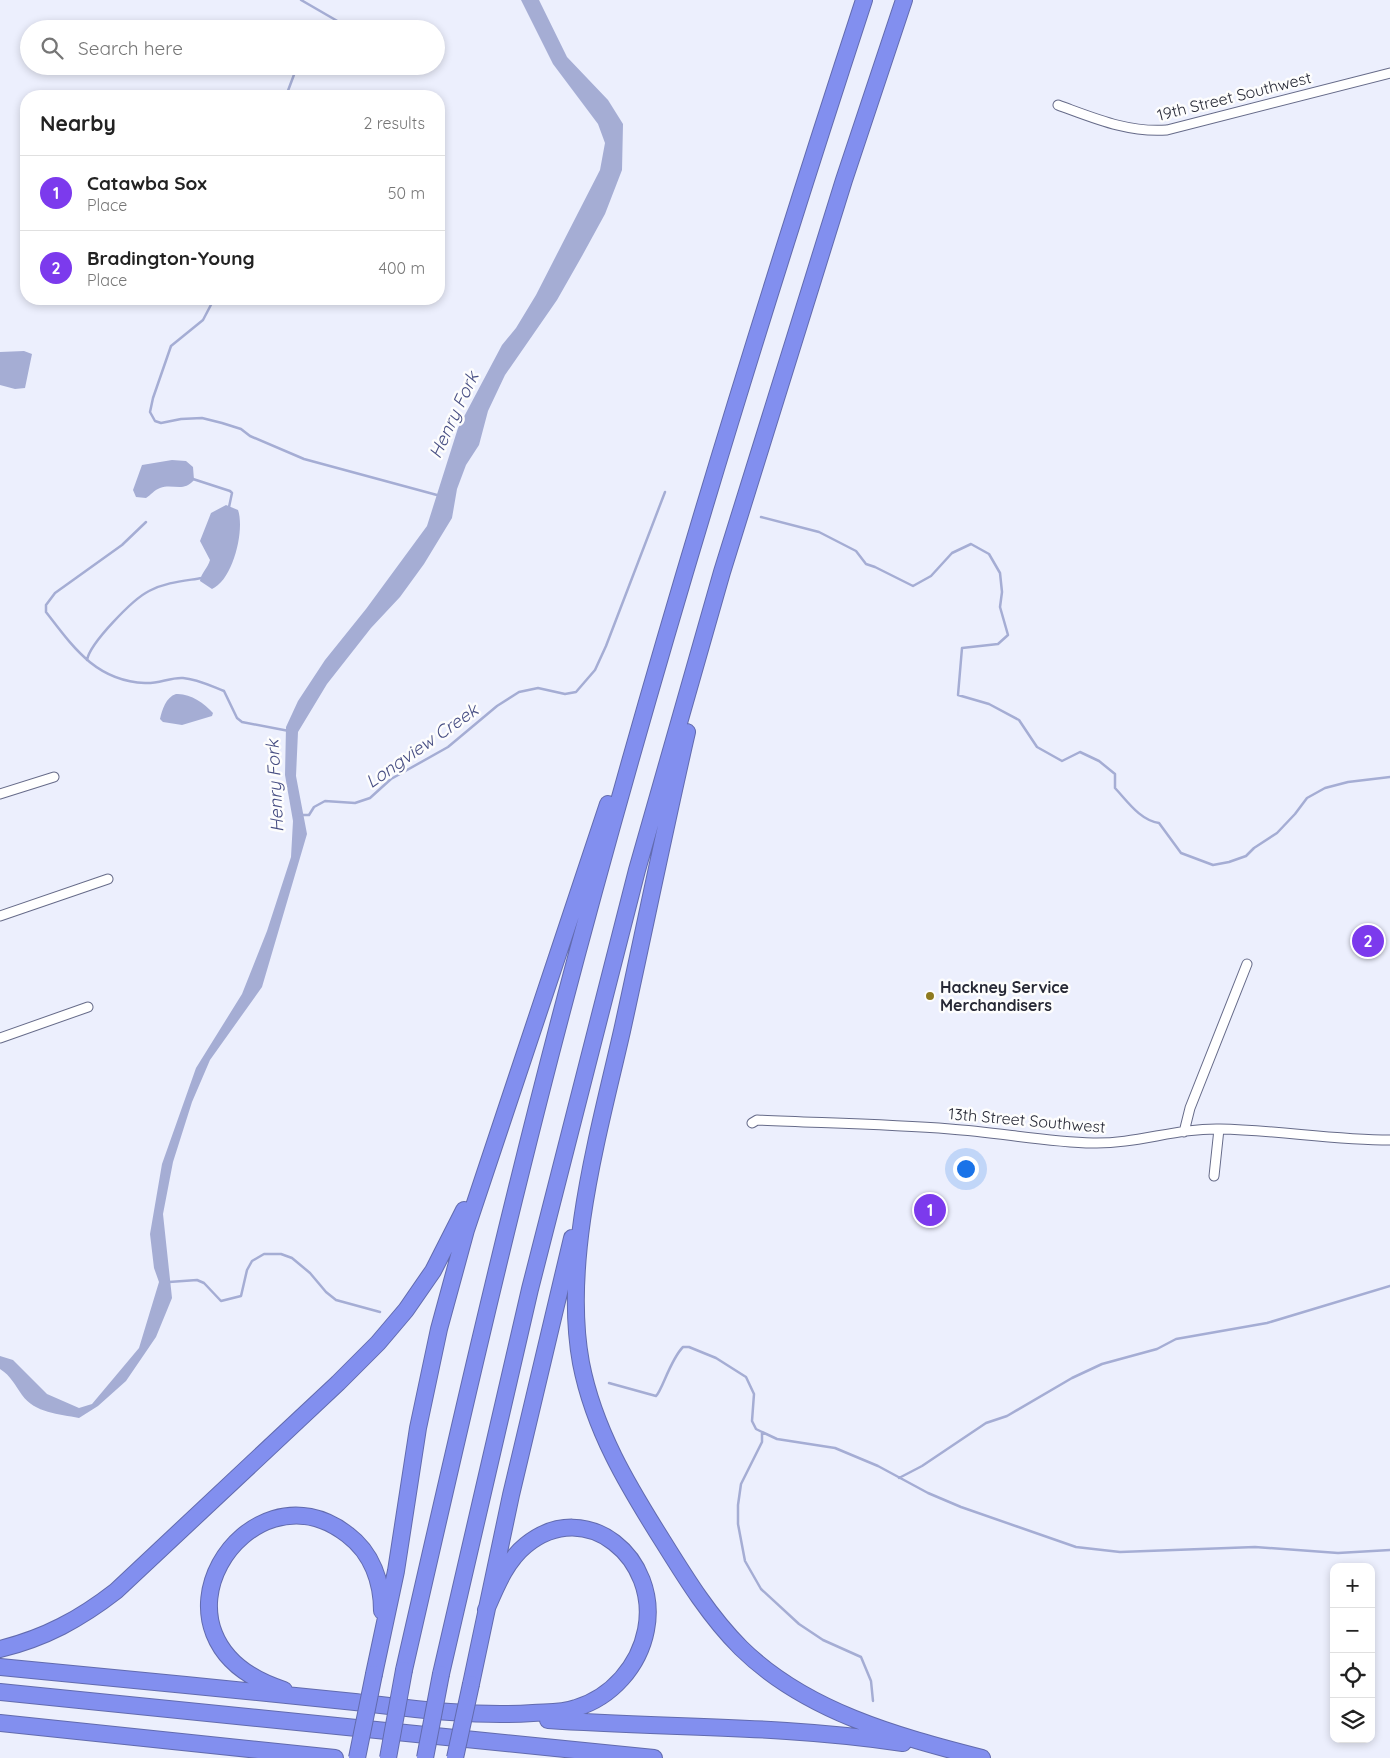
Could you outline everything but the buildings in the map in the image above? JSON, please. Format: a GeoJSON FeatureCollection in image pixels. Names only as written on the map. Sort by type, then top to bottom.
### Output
{"type":"FeatureCollection","features":[{"type":"Feature","properties":{"kind":"highway"},"geometry":{"type":"LineString","coordinates":[[388,1758],[404,1670],[522,1166],[575,962],[706,497],[787,235],[864,0]]}},
{"type":"Feature","properties":{"kind":"highway"},"geometry":{"type":"LineString","coordinates":[[455,1758],[536,1388],[594,1154],[701,673],[750,491],[814,274],[904,0]]}},
{"type":"Feature","properties":{"kind":"highway"},"geometry":{"type":"LineString","coordinates":[[425,1758],[442,1674],[530,1289],[572,1120],[646,841],[722,572],[750,491]]}},
{"type":"Feature","properties":{"kind":"highway"},"geometry":{"type":"LineString","coordinates":[[0,1649],[58,1630],[84,1615],[116,1591],[338,1383],[378,1343],[422,1287],[439,1259],[470,1199],[498,1132],[628,745],[640,727]]}},
{"type":"Feature","properties":{"kind":"highway"},"geometry":{"type":"LineString","coordinates":[[357,1758],[396,1572],[418,1428],[436,1342],[466,1230],[491,1160],[498,1132]]}},
{"type":"Feature","properties":{"kind":"highway"},"geometry":{"type":"LineString","coordinates":[[594,1154],[578,1257],[577,1318],[580,1357],[602,1434],[636,1498],[695,1592],[715,1619],[740,1647],[771,1674],[803,1695],[832,1710],[952,1750],[982,1758]]}},
{"type":"Feature","properties":{"kind":"highway"},"geometry":{"type":"LineString","coordinates":[[350,1702],[274,1686],[250,1676],[231,1660],[217,1639],[210,1620],[209,1594],[218,1564],[242,1536],[273,1520],[299,1517],[316,1519],[332,1525],[353,1538],[372,1563],[382,1599],[380,1630],[382,1639]]}},
{"type":"Feature","properties":{"kind":"highway"},"geometry":{"type":"LineString","coordinates":[[486,1610],[500,1580],[519,1552],[540,1537],[552,1532],[573,1529],[602,1535],[622,1548],[642,1575],[648,1606],[646,1632],[637,1657],[624,1677],[602,1696],[583,1706],[566,1711],[489,1714]]}},
{"type":"Feature","properties":{"kind":"highway"},"geometry":{"type":"LineString","coordinates":[[0,1667],[489,1714],[522,1719],[796,1730],[952,1750]]}},
{"type":"Feature","properties":{"kind":"highway"},"geometry":{"type":"LineString","coordinates":[[0,1692],[654,1758]]}},
{"type":"Feature","properties":{"kind":"highway"},"geometry":{"type":"LineString","coordinates":[[0,1723],[334,1758]]}},
{"type":"Feature","properties":{"kind":"street","name":"19th Street Southwest"},"geometry":{"type":"LineString","coordinates":[[1058,105],[1123,128],[1142,131],[1167,130],[1390,73]]}},
{"type":"Feature","properties":{"kind":"street"},"geometry":{"type":"LineString","coordinates":[[0,794],[54,777]]}},
{"type":"Feature","properties":{"kind":"street"},"geometry":{"type":"LineString","coordinates":[[0,916],[108,879]]}},
{"type":"Feature","properties":{"kind":"street"},"geometry":{"type":"LineString","coordinates":[[1184,1132],[1190,1108],[1247,964]]}},
{"type":"Feature","properties":{"kind":"street"},"geometry":{"type":"LineString","coordinates":[[0,1038],[88,1007]]}},
{"type":"Feature","properties":{"kind":"street","name":"13th Street Southwest"},"geometry":{"type":"LineString","coordinates":[[752,1123],[757,1120],[950,1128],[1006,1136],[1092,1143],[1131,1141],[1184,1132],[1219,1129],[1249,1129],[1348,1139],[1390,1140]]}},
{"type":"Feature","properties":{"kind":"street"},"geometry":{"type":"LineString","coordinates":[[1214,1176],[1219,1129]]}},
{"type":"Feature","properties":{"kind":"water"},"geometry":{"type":"Polygon","coordinates":[[[521,0],[539,0],[567,57],[608,100],[623,124],[622,170],[605,214],[557,300],[505,375],[488,411],[479,445],[466,465],[457,489],[452,518],[424,564],[400,597],[371,628],[327,684],[298,732],[296,776],[307,834],[262,987],[210,1060],[192,1102],[173,1162],[163,1214],[172,1298],[156,1337],[126,1381],[98,1406],[79,1418],[48,1412],[27,1401],[10,1378],[0,1369],[0,1356],[13,1360],[47,1394],[79,1408],[92,1404],[139,1348],[159,1282],[154,1268],[150,1234],[162,1164],[196,1068],[242,994],[267,931],[291,857],[293,821],[285,775],[286,727],[298,701],[325,660],[366,609],[427,526],[458,428],[502,345],[516,328],[536,295],[600,170],[605,143],[598,124],[553,64],[521,0]]]}},
{"type":"Feature","properties":{"kind":"water"},"geometry":{"type":"Polygon","coordinates":[[[24,351],[32,354],[25,388],[15,389],[0,385],[0,352],[24,351]]]}},
{"type":"Feature","properties":{"kind":"water"},"geometry":{"type":"Polygon","coordinates":[[[172,460],[186,461],[193,467],[194,480],[182,487],[160,488],[146,498],[136,497],[133,490],[142,465],[172,460]]]}},
{"type":"Feature","properties":{"kind":"water"},"geometry":{"type":"Polygon","coordinates":[[[226,505],[238,510],[240,530],[235,554],[226,576],[212,589],[200,581],[210,560],[200,541],[211,513],[226,505]]]}},
{"type":"Feature","properties":{"kind":"water"},"geometry":{"type":"Polygon","coordinates":[[[176,694],[196,699],[213,713],[212,716],[182,725],[163,722],[160,719],[165,704],[176,694]]]}},
{"type":"Feature","properties":{"kind":"waterway"},"geometry":{"type":"LineString","coordinates":[[301,0],[336,20]]}},
{"type":"Feature","properties":{"kind":"waterway"},"geometry":{"type":"LineString","coordinates":[[288,90],[294,75]]}},
{"type":"Feature","properties":{"kind":"waterway"},"geometry":{"type":"LineString","coordinates":[[211,305],[203,320],[171,346],[150,412],[155,421],[161,423],[181,419],[202,418],[222,423],[241,429],[250,436],[304,459],[437,495]]}},
{"type":"Feature","properties":{"kind":"waterway"},"geometry":{"type":"LineString","coordinates":[[193,479],[230,491],[232,493],[229,507]]}},
{"type":"Feature","properties":{"kind":"waterway","name":"Longview Creek"},"geometry":{"type":"LineString","coordinates":[[299,815],[309,815],[314,807],[325,801],[355,803],[370,798],[391,779],[448,747],[497,706],[519,692],[538,688],[565,694],[576,692],[595,670],[606,646],[665,492]]}},
{"type":"Feature","properties":{"kind":"waterway","name":"Longview Creek"},"geometry":{"type":"LineString","coordinates":[[761,517],[819,532],[856,551],[866,564],[913,586],[931,576],[952,553],[971,544],[989,554],[1000,573],[1002,592],[1000,607],[1008,635],[998,644],[962,648],[958,695],[989,704],[1019,720],[1037,747],[1062,761],[1080,752],[1099,761],[1115,774],[1115,788],[1140,814],[1159,823],[1181,853],[1213,865],[1246,856],[1254,848],[1277,833],[1307,798],[1325,788],[1348,782],[1390,777]]}},
{"type":"Feature","properties":{"kind":"waterway","name":"Henry Fork"},"geometry":{"type":"LineString","coordinates":[[146,522],[122,545],[55,593],[46,605],[46,612],[66,638],[87,660],[113,676],[128,681],[145,683],[178,678],[199,681],[224,691],[237,718],[242,722],[289,731]]}},
{"type":"Feature","properties":{"kind":"waterway"},"geometry":{"type":"LineString","coordinates":[[87,660],[90,652],[104,633],[123,612],[149,591],[175,582],[202,578]]}},
{"type":"Feature","properties":{"kind":"waterway"},"geometry":{"type":"LineString","coordinates":[[169,1282],[197,1280],[204,1283],[221,1301],[241,1296],[247,1270],[252,1261],[264,1254],[281,1254],[292,1258],[310,1273],[326,1292],[336,1300],[380,1312]]}},
{"type":"Feature","properties":{"kind":"waterway"},"geometry":{"type":"LineString","coordinates":[[899,1478],[922,1466],[986,1423],[1007,1416],[1072,1378],[1102,1364],[1157,1349],[1176,1339],[1267,1323],[1390,1286]]}},
{"type":"Feature","properties":{"kind":"waterway"},"geometry":{"type":"LineString","coordinates":[[609,1383],[656,1396],[678,1353],[683,1347],[689,1347],[716,1358],[746,1377],[754,1394],[752,1421],[756,1429],[777,1439],[835,1448],[878,1466],[928,1493],[961,1507],[1076,1547],[1120,1552],[1255,1547],[1338,1553],[1390,1550]]}},
{"type":"Feature","properties":{"kind":"waterway"},"geometry":{"type":"LineString","coordinates":[[762,1432],[762,1442],[741,1484],[738,1505],[738,1524],[745,1561],[761,1589],[799,1624],[823,1640],[861,1657],[871,1681],[873,1701]]}},
{"type":"Feature","properties":{"kind":"place","name":"Bradington-Young"},"geometry":{"type":"Point","coordinates":[1368,941]}},
{"type":"Feature","properties":{"kind":"place","name":"Hackney Service Merchandisers"},"geometry":{"type":"Point","coordinates":[930,996]}},
{"type":"Feature","properties":{"kind":"place","name":"Catawba Sox"},"geometry":{"type":"Point","coordinates":[930,1210]}}]}
